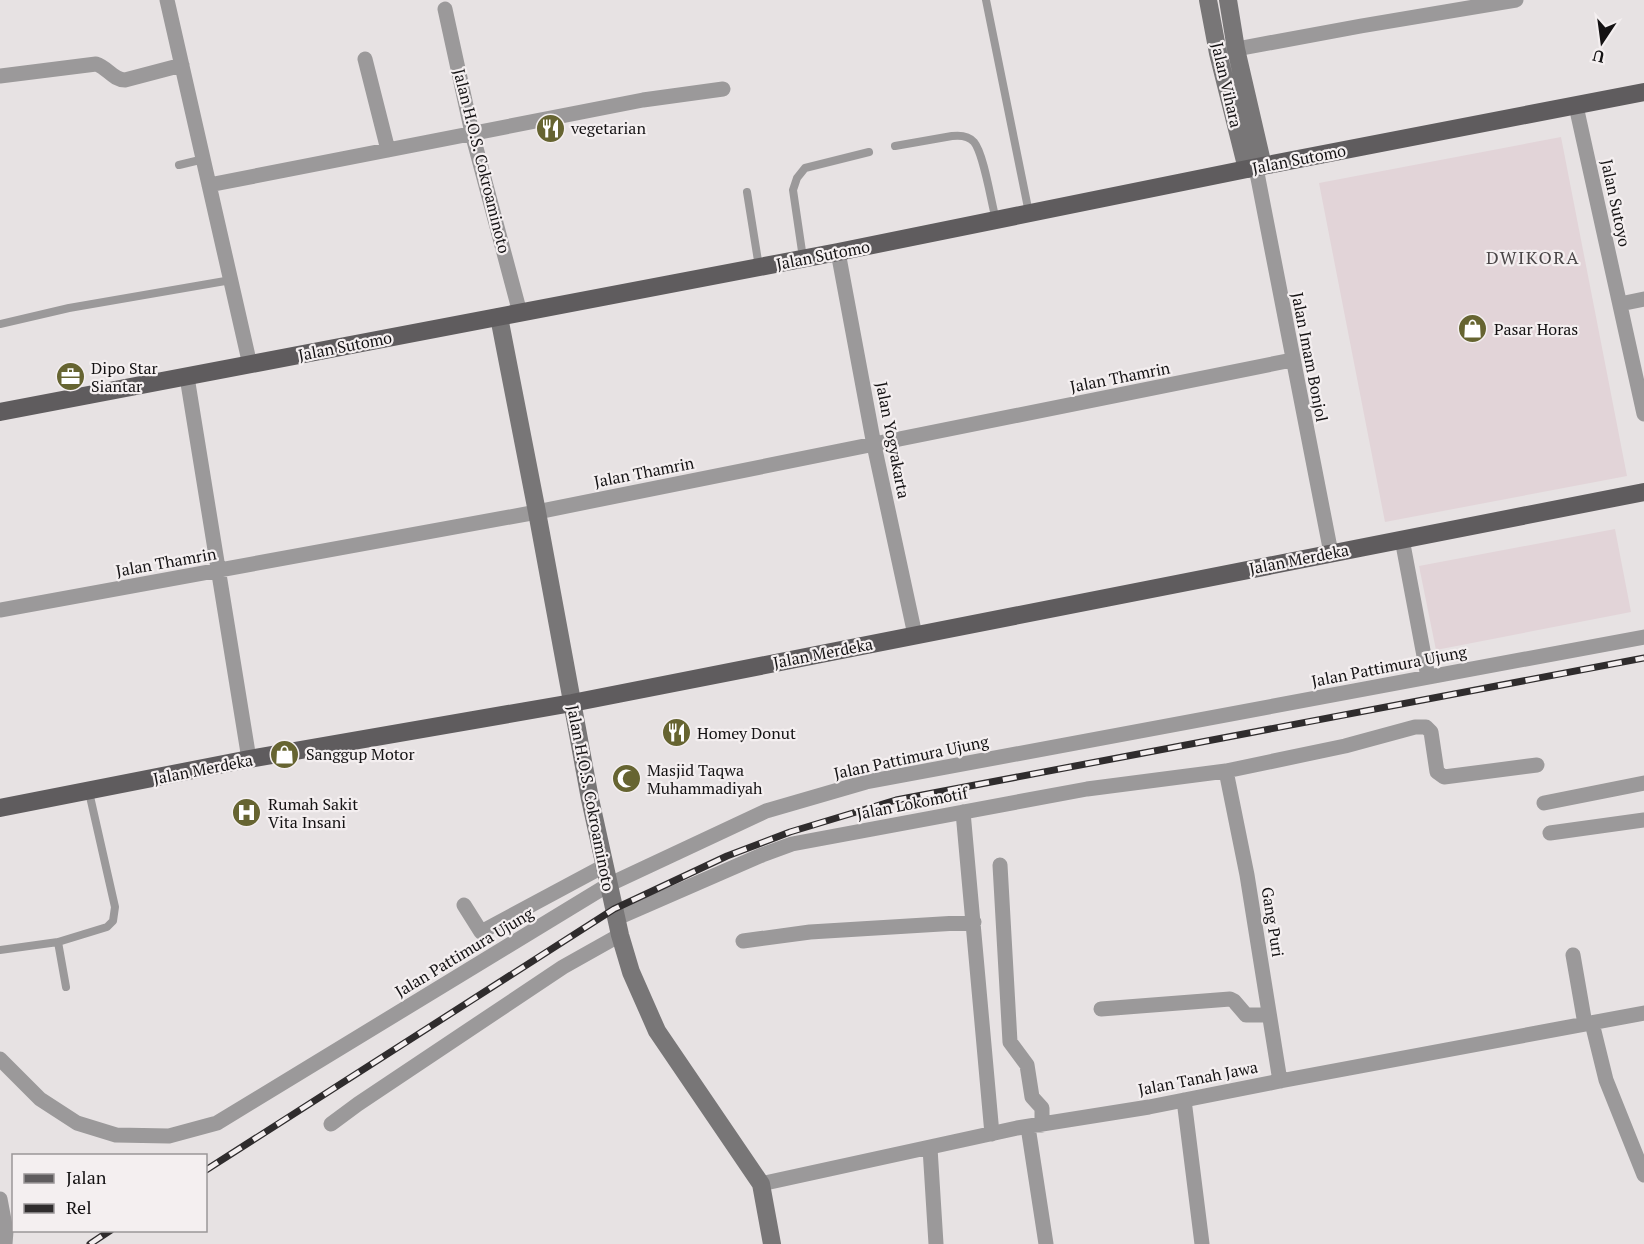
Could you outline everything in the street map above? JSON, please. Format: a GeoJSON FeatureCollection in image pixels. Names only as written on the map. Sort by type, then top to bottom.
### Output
{"type":"FeatureCollection","features":[{"type":"Feature","properties":{"kind":"main road","name":"Jalan Sutomo"},"geometry":{"type":"LineString","coordinates":[[0,411],[838,252],[1644,92]]}},
{"type":"Feature","properties":{"kind":"main road","name":"Jalan Merdeka"},"geometry":{"type":"LineString","coordinates":[[0,808],[249,759],[572,703],[1644,492]]}},
{"type":"Feature","properties":{"kind":"street"},"geometry":{"type":"LineString","coordinates":[[167,0],[250,364]]}},
{"type":"Feature","properties":{"kind":"street","name":"Jalan Vihara"},"geometry":{"type":"LineString","coordinates":[[1208,0],[1227,51],[1255,168]]}},
{"type":"Feature","properties":{"kind":"street","name":"Jalan Vihara"},"geometry":{"type":"LineString","coordinates":[[1227,51],[1228,0]]}},
{"type":"Feature","properties":{"kind":"street"},"geometry":{"type":"LineString","coordinates":[[1227,51],[1516,0]]}},
{"type":"Feature","properties":{"kind":"street","name":"Jalan H.O.S. Cokroaminoto"},"geometry":{"type":"LineString","coordinates":[[445,9],[472,133],[520,313]]}},
{"type":"Feature","properties":{"kind":"street"},"geometry":{"type":"LineString","coordinates":[[365,59],[388,150]]}},
{"type":"Feature","properties":{"kind":"street"},"geometry":{"type":"LineString","coordinates":[[0,76],[96,64],[120,80],[125,80],[182,65]]}},
{"type":"Feature","properties":{"kind":"street"},"geometry":{"type":"LineString","coordinates":[[209,185],[642,100],[723,89]]}},
{"type":"Feature","properties":{"kind":"street","name":"Jalan Sutoyo"},"geometry":{"type":"LineString","coordinates":[[1576,106],[1644,414]]}},
{"type":"Feature","properties":{"kind":"street","name":"Jalan Imam Bonjol"},"geometry":{"type":"LineString","coordinates":[[1255,168],[1331,553]]}},
{"type":"Feature","properties":{"kind":"street","name":"Jalan Yogyakarta"},"geometry":{"type":"LineString","coordinates":[[838,252],[874,445],[915,635]]}},
{"type":"Feature","properties":{"kind":"street"},"geometry":{"type":"LineString","coordinates":[[1620,304],[1644,299]]}},
{"type":"Feature","properties":{"kind":"street","name":"Jalan H.O.S. Cokroaminoto"},"geometry":{"type":"LineString","coordinates":[[499,317],[572,703],[618,926],[632,972],[657,1031],[761,1184],[771,1244]]}},
{"type":"Feature","properties":{"kind":"street","name":"Jalan Thamrin"},"geometry":{"type":"LineString","coordinates":[[0,610],[537,512],[1292,360]]}},
{"type":"Feature","properties":{"kind":"street"},"geometry":{"type":"LineString","coordinates":[[187,376],[249,759]]}},
{"type":"Feature","properties":{"kind":"street"},"geometry":{"type":"LineString","coordinates":[[1402,539],[1428,677]]}},
{"type":"Feature","properties":{"kind":"street","name":"Jalan Pattimura Ujung"},"geometry":{"type":"LineString","coordinates":[[0,1059],[40,1099],[77,1123],[116,1135],[169,1136],[227,1117],[608,885],[766,812],[866,782],[1644,637]]}},
{"type":"Feature","properties":{"kind":"street","name":"Jalan Lokomotif"},"geometry":{"type":"LineString","coordinates":[[332,1124],[358,1104],[563,967],[618,926],[762,855],[792,844],[1087,789],[1226,771],[1345,746],[1420,726],[1431,732],[1437,772],[1444,777],[1537,765]]}},
{"type":"Feature","properties":{"kind":"street","name":"Gang Puri"},"geometry":{"type":"LineString","coordinates":[[1226,771],[1247,876],[1280,1081]]}},
{"type":"Feature","properties":{"kind":"street"},"geometry":{"type":"LineString","coordinates":[[1544,803],[1644,783]]}},
{"type":"Feature","properties":{"kind":"street"},"geometry":{"type":"LineString","coordinates":[[963,812],[992,1134]]}},
{"type":"Feature","properties":{"kind":"street"},"geometry":{"type":"LineString","coordinates":[[1550,833],[1644,820]]}},
{"type":"Feature","properties":{"kind":"street"},"geometry":{"type":"LineString","coordinates":[[1000,865],[1010,1042],[1027,1065],[1032,1097],[1042,1108],[1035,1126],[1046,1244]]}},
{"type":"Feature","properties":{"kind":"street"},"geometry":{"type":"LineString","coordinates":[[464,904],[481,932],[604,866]]}},
{"type":"Feature","properties":{"kind":"street"},"geometry":{"type":"LineString","coordinates":[[743,941],[810,932],[974,922]]}},
{"type":"Feature","properties":{"kind":"street"},"geometry":{"type":"LineString","coordinates":[[1573,955],[1588,1024],[1606,1080],[1643,1169]]}},
{"type":"Feature","properties":{"kind":"street"},"geometry":{"type":"LineString","coordinates":[[1101,1009],[1230,999],[1246,1016],[1269,1015]]}},
{"type":"Feature","properties":{"kind":"street","name":"Jalan Tanah Jawa"},"geometry":{"type":"LineString","coordinates":[[761,1184],[992,1134],[1184,1100],[1644,1012]]}},
{"type":"Feature","properties":{"kind":"street"},"geometry":{"type":"LineString","coordinates":[[1184,1100],[1202,1244]]}},
{"type":"Feature","properties":{"kind":"street"},"geometry":{"type":"LineString","coordinates":[[930,1148],[936,1244]]}},
{"type":"Feature","properties":{"kind":"street"},"geometry":{"type":"LineString","coordinates":[[0,1199],[6,1231],[5,1244]]}},
{"type":"Feature","properties":{"kind":"lane"},"geometry":{"type":"LineString","coordinates":[[986,0],[1029,214]]}},
{"type":"Feature","properties":{"kind":"lane"},"geometry":{"type":"LineString","coordinates":[[895,146],[952,136],[968,137],[974,142],[981,158],[996,221]]}},
{"type":"Feature","properties":{"kind":"lane"},"geometry":{"type":"LineString","coordinates":[[803,258],[793,190],[797,178],[805,168],[869,152]]}},
{"type":"Feature","properties":{"kind":"lane"},"geometry":{"type":"LineString","coordinates":[[179,165],[204,159]]}},
{"type":"Feature","properties":{"kind":"lane"},"geometry":{"type":"LineString","coordinates":[[747,192],[759,267]]}},
{"type":"Feature","properties":{"kind":"lane"},"geometry":{"type":"LineString","coordinates":[[0,324],[69,308],[231,280]]}},
{"type":"Feature","properties":{"kind":"lane"},"geometry":{"type":"LineString","coordinates":[[0,950],[58,942],[107,927],[113,921],[115,915],[99,830],[89,792]]}},
{"type":"Feature","properties":{"kind":"lane"},"geometry":{"type":"LineString","coordinates":[[58,942],[66,987]]}},
{"type":"Feature","properties":{"kind":"shaded area","name":"Pasar Horas"},"geometry":{"type":"Polygon","coordinates":[[[1561,137],[1627,476],[1385,522],[1319,183],[1561,137]]]}},
{"type":"Feature","properties":{"kind":"shaded area"},"geometry":{"type":"Polygon","coordinates":[[[1615,529],[1631,612],[1436,650],[1419,566],[1615,529]]]}},
{"type":"Feature","properties":{"kind":"railway"},"geometry":{"type":"LineString","coordinates":[[207,1169],[614,909],[727,856],[790,832],[896,800],[1644,658]]}},
{"type":"Feature","properties":{"kind":"railway"},"geometry":{"type":"LineString","coordinates":[[90,1244],[108,1232]]}},
{"type":"Feature","properties":{"kind":"place","name":"vegetarian"},"geometry":{"type":"Point","coordinates":[550,128]}},
{"type":"Feature","properties":{"kind":"place","name":"Pasar Horas"},"geometry":{"type":"Point","coordinates":[1473,329]}},
{"type":"Feature","properties":{"kind":"place","name":"Dipo Star Siantar"},"geometry":{"type":"Point","coordinates":[70,377]}},
{"type":"Feature","properties":{"kind":"place","name":"Homey Donut"},"geometry":{"type":"Point","coordinates":[676,733]}},
{"type":"Feature","properties":{"kind":"place","name":"Sanggup Motor"},"geometry":{"type":"Point","coordinates":[285,754]}},
{"type":"Feature","properties":{"kind":"place","name":"Masjid Taqwa Muhammadiyah"},"geometry":{"type":"Point","coordinates":[626,779]}},
{"type":"Feature","properties":{"kind":"place","name":"Rumah Sakit Vita Insani"},"geometry":{"type":"Point","coordinates":[247,813]}},
{"type":"Feature","properties":{"kind":"district","name":"DWIKORA"},"geometry":{"type":"Point","coordinates":[1533,258]}}]}
